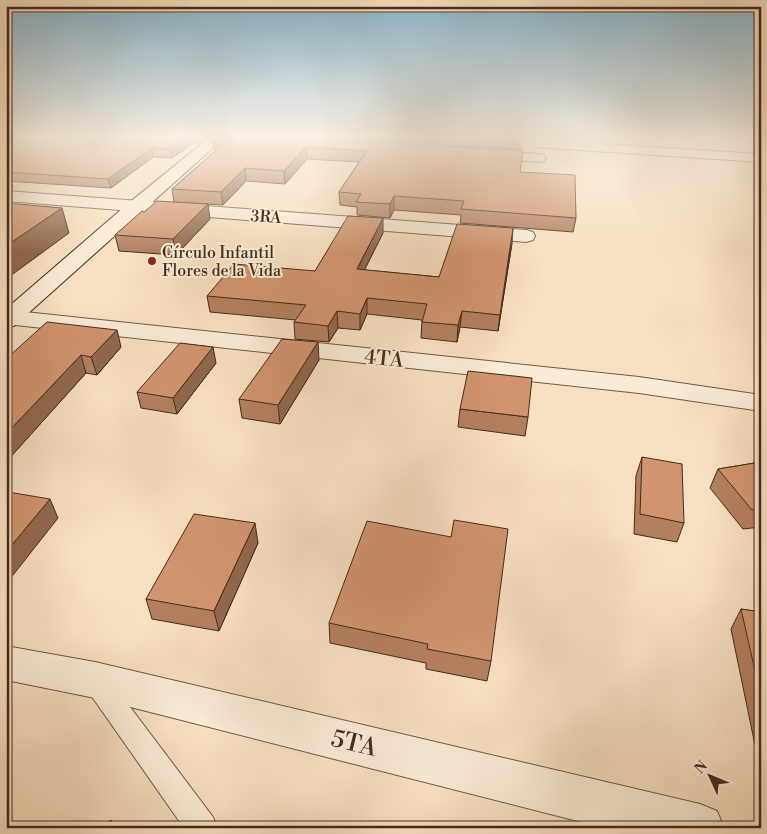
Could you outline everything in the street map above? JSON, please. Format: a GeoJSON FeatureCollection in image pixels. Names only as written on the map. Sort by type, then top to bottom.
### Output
{"type":"FeatureCollection","features":[{"type":"Feature","properties":{"kind":"street"},"geometry":{"type":"LineString","coordinates":[[7,319],[172,176]]}},
{"type":"Feature","properties":{"kind":"street","name":"3RA"},"geometry":{"type":"LineString","coordinates":[[6,196],[526,236]]}},
{"type":"Feature","properties":{"kind":"street","name":"4TA"},"geometry":{"type":"LineString","coordinates":[[7,319],[640,385],[761,403]]}},
{"type":"Feature","properties":{"kind":"street","name":"5TA"},"geometry":{"type":"LineString","coordinates":[[6,664],[95,680],[700,828]]}},
{"type":"Feature","properties":{"kind":"lane"},"geometry":{"type":"LineString","coordinates":[[95,680],[202,828]]}},
{"type":"Feature","properties":{"kind":"building"},"geometry":{"type":"Polygon","coordinates":[[[63,176],[112,176],[108,179],[63,176]]]}},
{"type":"Feature","properties":{"kind":"building"},"geometry":{"type":"Polygon","coordinates":[[[187,176],[237,176],[221,192],[172,189],[187,176]]]}},
{"type":"Feature","properties":{"kind":"building"},"geometry":{"type":"Polygon","coordinates":[[[350,176],[575,176],[576,218],[461,209],[464,201],[394,196],[390,204],[356,202],[361,194],[339,192],[350,176]]]}},
{"type":"Feature","properties":{"kind":"building"},"geometry":{"type":"Polygon","coordinates":[[[157,201],[208,204],[173,239],[115,235],[142,211],[144,212],[157,201]]]}},
{"type":"Feature","properties":{"kind":"building"},"geometry":{"type":"Polygon","coordinates":[[[6,203],[62,208],[6,246],[6,203]]]}},
{"type":"Feature","properties":{"kind":"building"},"geometry":{"type":"Polygon","coordinates":[[[348,216],[383,218],[357,269],[439,277],[457,224],[513,228],[500,315],[462,311],[458,325],[422,322],[427,304],[367,298],[360,314],[337,311],[328,326],[294,322],[306,305],[207,296],[234,264],[315,271],[348,216]]]}},
{"type":"Feature","properties":{"kind":"building"},"geometry":{"type":"Polygon","coordinates":[[[47,322],[117,330],[91,357],[81,355],[6,434],[6,359],[47,322]]]}},
{"type":"Feature","properties":{"kind":"building"},"geometry":{"type":"Polygon","coordinates":[[[282,339],[318,342],[278,405],[239,399],[282,339]]]}},
{"type":"Feature","properties":{"kind":"building"},"geometry":{"type":"Polygon","coordinates":[[[180,343],[213,347],[173,398],[137,392],[180,343]]]}},
{"type":"Feature","properties":{"kind":"building"},"geometry":{"type":"Polygon","coordinates":[[[468,371],[532,378],[528,417],[460,409],[468,371]]]}},
{"type":"Feature","properties":{"kind":"building"},"geometry":{"type":"Polygon","coordinates":[[[642,457],[682,464],[684,523],[640,514],[642,457]]]}},
{"type":"Feature","properties":{"kind":"building"},"geometry":{"type":"Polygon","coordinates":[[[761,462],[761,508],[752,510],[718,469],[761,462]]]}},
{"type":"Feature","properties":{"kind":"building"},"geometry":{"type":"Polygon","coordinates":[[[8,492],[50,499],[6,552],[6,495],[8,492]]]}},
{"type":"Feature","properties":{"kind":"building"},"geometry":{"type":"Polygon","coordinates":[[[194,514],[255,523],[214,611],[146,599],[194,514]]]}},
{"type":"Feature","properties":{"kind":"building"},"geometry":{"type":"Polygon","coordinates":[[[454,520],[508,529],[491,661],[427,649],[428,644],[329,623],[367,521],[451,537],[454,520]]]}},
{"type":"Feature","properties":{"kind":"building"},"geometry":{"type":"Polygon","coordinates":[[[741,609],[761,612],[761,697],[741,609]]]}},
{"type":"Feature","properties":{"kind":"building"},"geometry":{"type":"Polygon","coordinates":[[[111,820],[116,828],[101,828],[111,820]]]}},
{"type":"Feature","properties":{"kind":"place","name":"Círculo Infantil Flores de la Vida"},"geometry":{"type":"Point","coordinates":[152,261]}}]}
